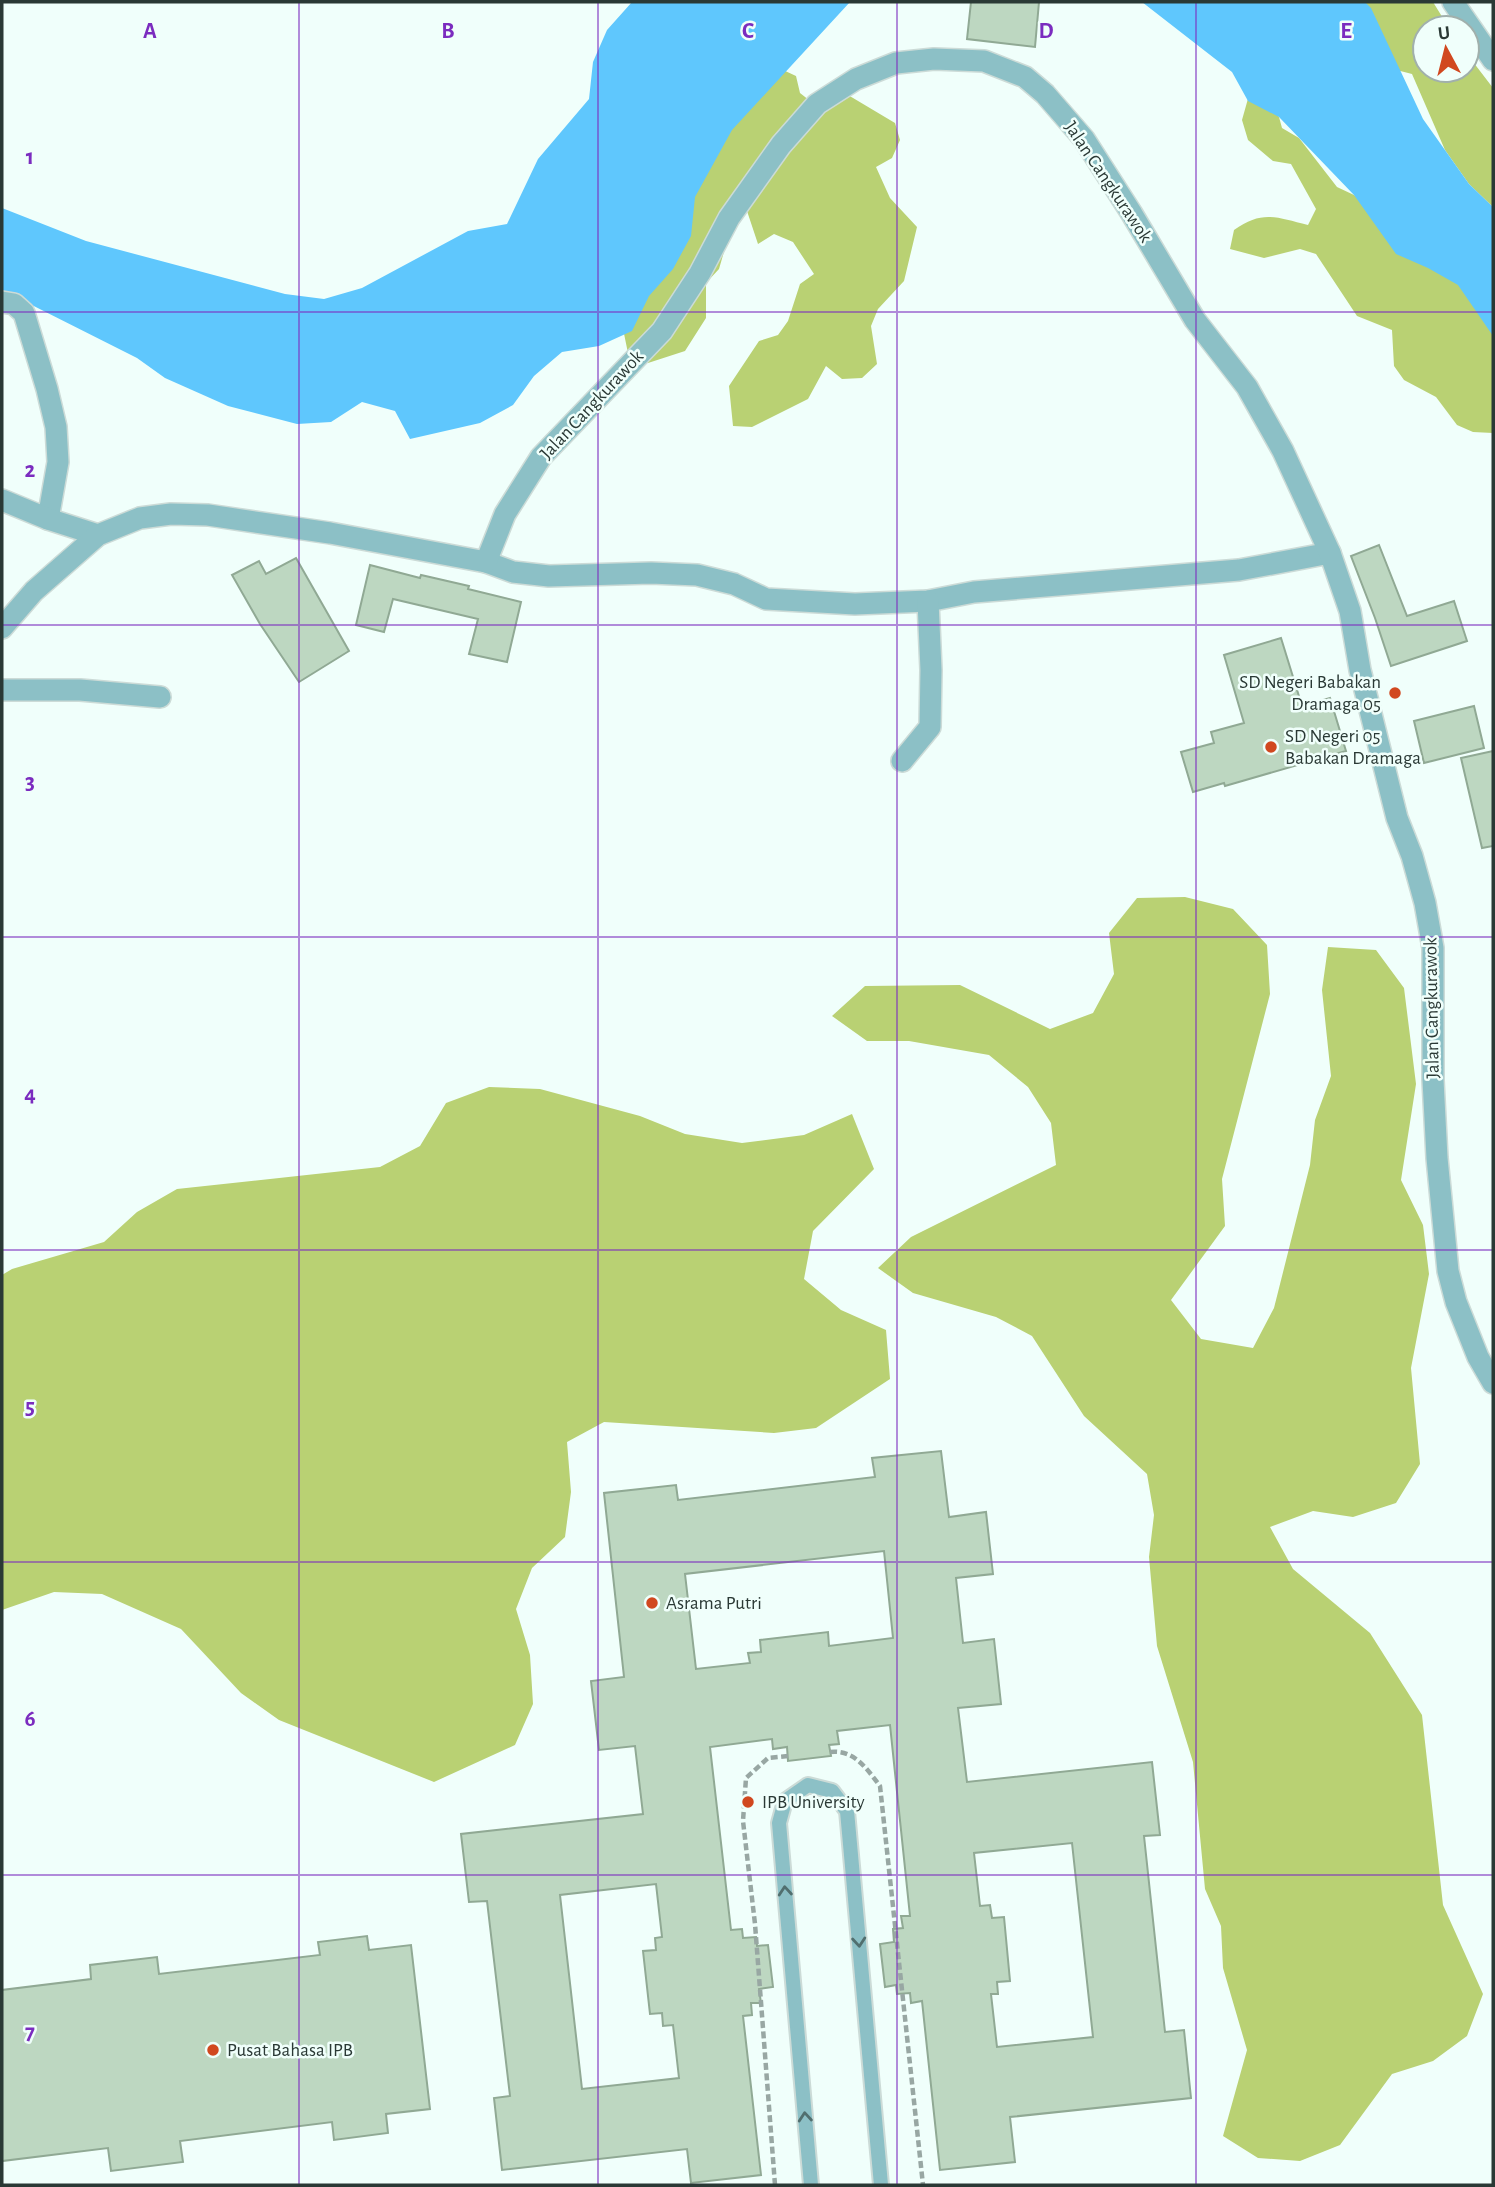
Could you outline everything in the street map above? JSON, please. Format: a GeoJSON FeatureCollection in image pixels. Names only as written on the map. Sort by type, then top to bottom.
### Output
{"type":"FeatureCollection","features":[{"type":"Feature","properties":{"kind":"street"},"geometry":{"type":"LineString","coordinates":[[1453,2],[1493,60]]}},
{"type":"Feature","properties":{"kind":"street","name":"Jalan Cangkurawok"},"geometry":{"type":"LineString","coordinates":[[486,562],[505,514],[541,457],[662,331],[700,274],[729,218],[781,145],[817,104],[856,79],[897,63],[934,59],[984,61],[1025,77],[1045,94],[1084,139],[1195,320],[1247,387],[1283,451],[1330,553],[1350,611],[1360,670],[1397,818],[1425,903],[1433,948],[1433,1080],[1437,1158],[1448,1271],[1456,1302],[1478,1357],[1493,1383]]}},
{"type":"Feature","properties":{"kind":"street"},"geometry":{"type":"LineString","coordinates":[[2,302],[14,304],[24,313],[56,428],[58,462],[48,519]]}},
{"type":"Feature","properties":{"kind":"street"},"geometry":{"type":"LineString","coordinates":[[2,500],[98,535]]}},
{"type":"Feature","properties":{"kind":"street"},"geometry":{"type":"LineString","coordinates":[[2,628],[34,591],[98,535],[140,518],[171,514],[208,515],[330,533],[486,562],[513,572],[549,576],[651,573],[697,575],[734,584],[766,599],[855,604],[928,601],[974,592],[1239,570],[1330,553]]}},
{"type":"Feature","properties":{"kind":"street"},"geometry":{"type":"LineString","coordinates":[[902,761],[930,727],[928,601]]}},
{"type":"Feature","properties":{"kind":"street"},"geometry":{"type":"LineString","coordinates":[[2,690],[80,690],[160,697]]}},
{"type":"Feature","properties":{"kind":"lane"},"geometry":{"type":"LineString","coordinates":[[811,2185],[779,1823],[785,1801],[808,1785],[832,1791],[847,1811],[881,2185]]}},
{"type":"Feature","properties":{"kind":"path"},"geometry":{"type":"LineString","coordinates":[[830,1752],[839,1751],[860,1760],[880,1786],[923,2185]]}},
{"type":"Feature","properties":{"kind":"path"},"geometry":{"type":"LineString","coordinates":[[775,2185],[755,1924],[743,1821],[746,1778],[768,1758],[788,1756]]}},
{"type":"Feature","properties":{"kind":"green space"},"geometry":{"type":"Polygon","coordinates":[[[1353,2],[1433,2],[1440,14],[1411,14],[1411,74],[1377,65],[1353,2]]]}},
{"type":"Feature","properties":{"kind":"green space"},"geometry":{"type":"Polygon","coordinates":[[[781,69],[796,76],[800,93],[814,104],[848,95],[895,123],[900,140],[892,158],[876,167],[890,198],[917,227],[904,281],[878,309],[871,326],[877,364],[862,378],[842,379],[826,366],[808,399],[752,427],[733,426],[729,386],[759,341],[778,335],[788,321],[800,284],[814,274],[793,242],[774,234],[758,244],[741,193],[719,269],[706,283],[706,318],[685,351],[648,363],[629,358],[621,319],[662,212],[781,69]]]}},
{"type":"Feature","properties":{"kind":"green space"},"geometry":{"type":"Polygon","coordinates":[[[1481,72],[1493,88],[1493,207],[1469,184],[1445,150],[1416,84],[1481,84],[1481,72]]]}},
{"type":"Feature","properties":{"kind":"green space"},"geometry":{"type":"Polygon","coordinates":[[[1251,88],[1279,117],[1282,128],[1299,138],[1337,187],[1354,195],[1462,272],[1493,315],[1493,433],[1473,432],[1457,425],[1436,397],[1404,380],[1394,366],[1392,330],[1357,316],[1316,254],[1300,249],[1264,258],[1230,249],[1234,230],[1244,224],[1270,217],[1308,225],[1316,209],[1291,164],[1273,161],[1248,140],[1242,120],[1251,88]]]}},
{"type":"Feature","properties":{"kind":"green space"},"geometry":{"type":"Polygon","coordinates":[[[1185,897],[1233,909],[1267,945],[1270,994],[1222,1179],[1225,1226],[1171,1300],[1201,1339],[1253,1348],[1274,1308],[1310,1165],[1315,1120],[1331,1076],[1322,990],[1328,947],[1376,950],[1404,988],[1416,1084],[1401,1180],[1423,1225],[1429,1274],[1411,1368],[1420,1464],[1396,1503],[1353,1517],[1313,1511],[1270,1527],[1293,1569],[1370,1633],[1422,1715],[1443,1905],[1483,1994],[1467,2036],[1433,2061],[1392,2074],[1340,2145],[1300,2161],[1258,2158],[1223,2136],[1247,2050],[1223,1968],[1221,1926],[1205,1889],[1193,1762],[1157,1646],[1149,1557],[1154,1515],[1147,1474],[1084,1416],[1032,1336],[996,1317],[913,1293],[878,1268],[911,1237],[1056,1165],[1051,1123],[1028,1087],[989,1055],[909,1041],[867,1041],[832,1016],[865,986],[960,985],[1050,1029],[1093,1013],[1114,974],[1109,933],[1137,898],[1185,897]]]}},
{"type":"Feature","properties":{"kind":"green space"},"geometry":{"type":"Polygon","coordinates":[[[489,1087],[540,1089],[640,1116],[685,1134],[742,1143],[804,1135],[852,1114],[874,1169],[813,1231],[804,1279],[841,1310],[886,1330],[890,1379],[816,1428],[774,1433],[604,1422],[567,1442],[571,1492],[565,1537],[532,1568],[516,1609],[530,1655],[533,1704],[515,1745],[434,1782],[279,1720],[241,1693],[181,1629],[102,1594],[54,1592],[2,1610],[2,1275],[12,1269],[104,1242],[137,1212],[177,1189],[380,1167],[420,1146],[446,1103],[489,1087]]]}},
{"type":"Feature","properties":{"kind":"water"},"geometry":{"type":"Polygon","coordinates":[[[632,2],[850,2],[732,130],[695,197],[691,236],[673,269],[649,296],[632,331],[599,346],[562,352],[534,376],[513,405],[480,423],[410,439],[395,411],[362,402],[331,422],[297,424],[228,406],[165,378],[137,358],[2,290],[2,208],[86,241],[285,294],[324,299],[362,288],[468,231],[507,224],[538,159],[589,99],[593,62],[607,30],[632,2]]]}},
{"type":"Feature","properties":{"kind":"water"},"geometry":{"type":"Polygon","coordinates":[[[1142,2],[1365,2],[1371,8],[1423,119],[1469,184],[1493,207],[1493,336],[1458,285],[1396,254],[1354,195],[1279,117],[1248,101],[1232,72],[1142,2]]]}},
{"type":"Feature","properties":{"kind":"building"},"geometry":{"type":"Polygon","coordinates":[[[971,2],[1039,2],[1035,47],[967,39],[971,2]]]}},
{"type":"Feature","properties":{"kind":"building"},"geometry":{"type":"Polygon","coordinates":[[[1379,545],[1407,616],[1454,601],[1467,641],[1391,666],[1351,556],[1379,545]]]}},
{"type":"Feature","properties":{"kind":"building"},"geometry":{"type":"Polygon","coordinates":[[[296,558],[349,651],[299,682],[260,624],[232,575],[259,561],[266,574],[296,558]]]}},
{"type":"Feature","properties":{"kind":"building"},"geometry":{"type":"Polygon","coordinates":[[[370,565],[420,578],[421,575],[469,586],[468,589],[521,602],[507,662],[469,654],[478,619],[393,599],[384,632],[356,625],[370,565]]]}},
{"type":"Feature","properties":{"kind":"building","name":"SD Negeri 05 Babakan Dramaga"},"geometry":{"type":"Polygon","coordinates":[[[1281,638],[1302,706],[1330,698],[1346,751],[1225,786],[1224,783],[1193,792],[1181,752],[1214,743],[1211,732],[1244,723],[1224,655],[1281,638]]]}},
{"type":"Feature","properties":{"kind":"building"},"geometry":{"type":"Polygon","coordinates":[[[1474,706],[1484,748],[1424,763],[1414,721],[1474,706]]]}},
{"type":"Feature","properties":{"kind":"building"},"geometry":{"type":"Polygon","coordinates":[[[1493,751],[1493,846],[1482,848],[1461,758],[1493,751]]]}},
{"type":"Feature","properties":{"kind":"building"},"geometry":{"type":"Polygon","coordinates":[[[941,1451],[949,1517],[986,1512],[993,1574],[956,1578],[963,1643],[994,1639],[1001,1704],[958,1708],[967,1782],[1152,1762],[1160,1835],[1144,1836],[1165,2032],[1184,2030],[1191,2098],[1010,2117],[1015,2162],[940,2170],[922,2001],[911,2003],[910,1993],[897,1994],[896,1985],[885,1987],[880,1944],[894,1942],[893,1929],[903,1928],[901,1916],[910,1916],[890,1725],[837,1731],[839,1744],[829,1745],[831,1756],[788,1761],[787,1747],[773,1749],[772,1739],[710,1747],[731,1930],[742,1929],[743,1938],[756,1937],[757,1946],[768,1945],[773,1987],[759,1989],[761,2003],[751,2003],[752,2015],[743,2016],[761,2175],[691,2183],[687,2149],[502,2170],[494,2098],[510,2096],[487,1901],[469,1902],[461,1834],[643,1814],[635,1746],[599,1750],[591,1681],[624,1677],[604,1493],[676,1485],[678,1500],[875,1477],[872,1458],[941,1451]],[[884,1551],[685,1574],[696,1669],[750,1663],[748,1653],[761,1652],[760,1640],[828,1632],[829,1646],[893,1638],[884,1551]],[[1072,1843],[974,1853],[980,1906],[990,1905],[992,1918],[1004,1917],[1010,1981],[997,1982],[998,1994],[991,1994],[997,2047],[1093,2037],[1072,1843]],[[656,1884],[560,1895],[582,2089],[679,2078],[673,2025],[663,2026],[662,2013],[650,2014],[643,1951],[656,1950],[655,1938],[662,1937],[656,1884]]]}},
{"type":"Feature","properties":{"kind":"building","name":"Pusat Bahasa IPB"},"geometry":{"type":"Polygon","coordinates":[[[367,1936],[369,1950],[411,1945],[430,2109],[386,2114],[388,2133],[334,2140],[332,2122],[180,2141],[183,2162],[111,2171],[108,2148],[2,2161],[2,1990],[91,1979],[90,1965],[157,1957],[159,1974],[320,1955],[318,1942],[367,1936]]]}},
{"type":"Feature","properties":{"kind":"place","name":"SD Negeri Babakan Dramaga 05"},"geometry":{"type":"Point","coordinates":[1395,693]}},
{"type":"Feature","properties":{"kind":"place","name":"SD Negeri 05 Babakan Dramaga"},"geometry":{"type":"Point","coordinates":[1271,747]}},
{"type":"Feature","properties":{"kind":"place","name":"Asrama Putri"},"geometry":{"type":"Point","coordinates":[652,1603]}},
{"type":"Feature","properties":{"kind":"place","name":"IPB University"},"geometry":{"type":"Point","coordinates":[748,1802]}},
{"type":"Feature","properties":{"kind":"place","name":"Pusat Bahasa IPB"},"geometry":{"type":"Point","coordinates":[213,2050]}}]}
